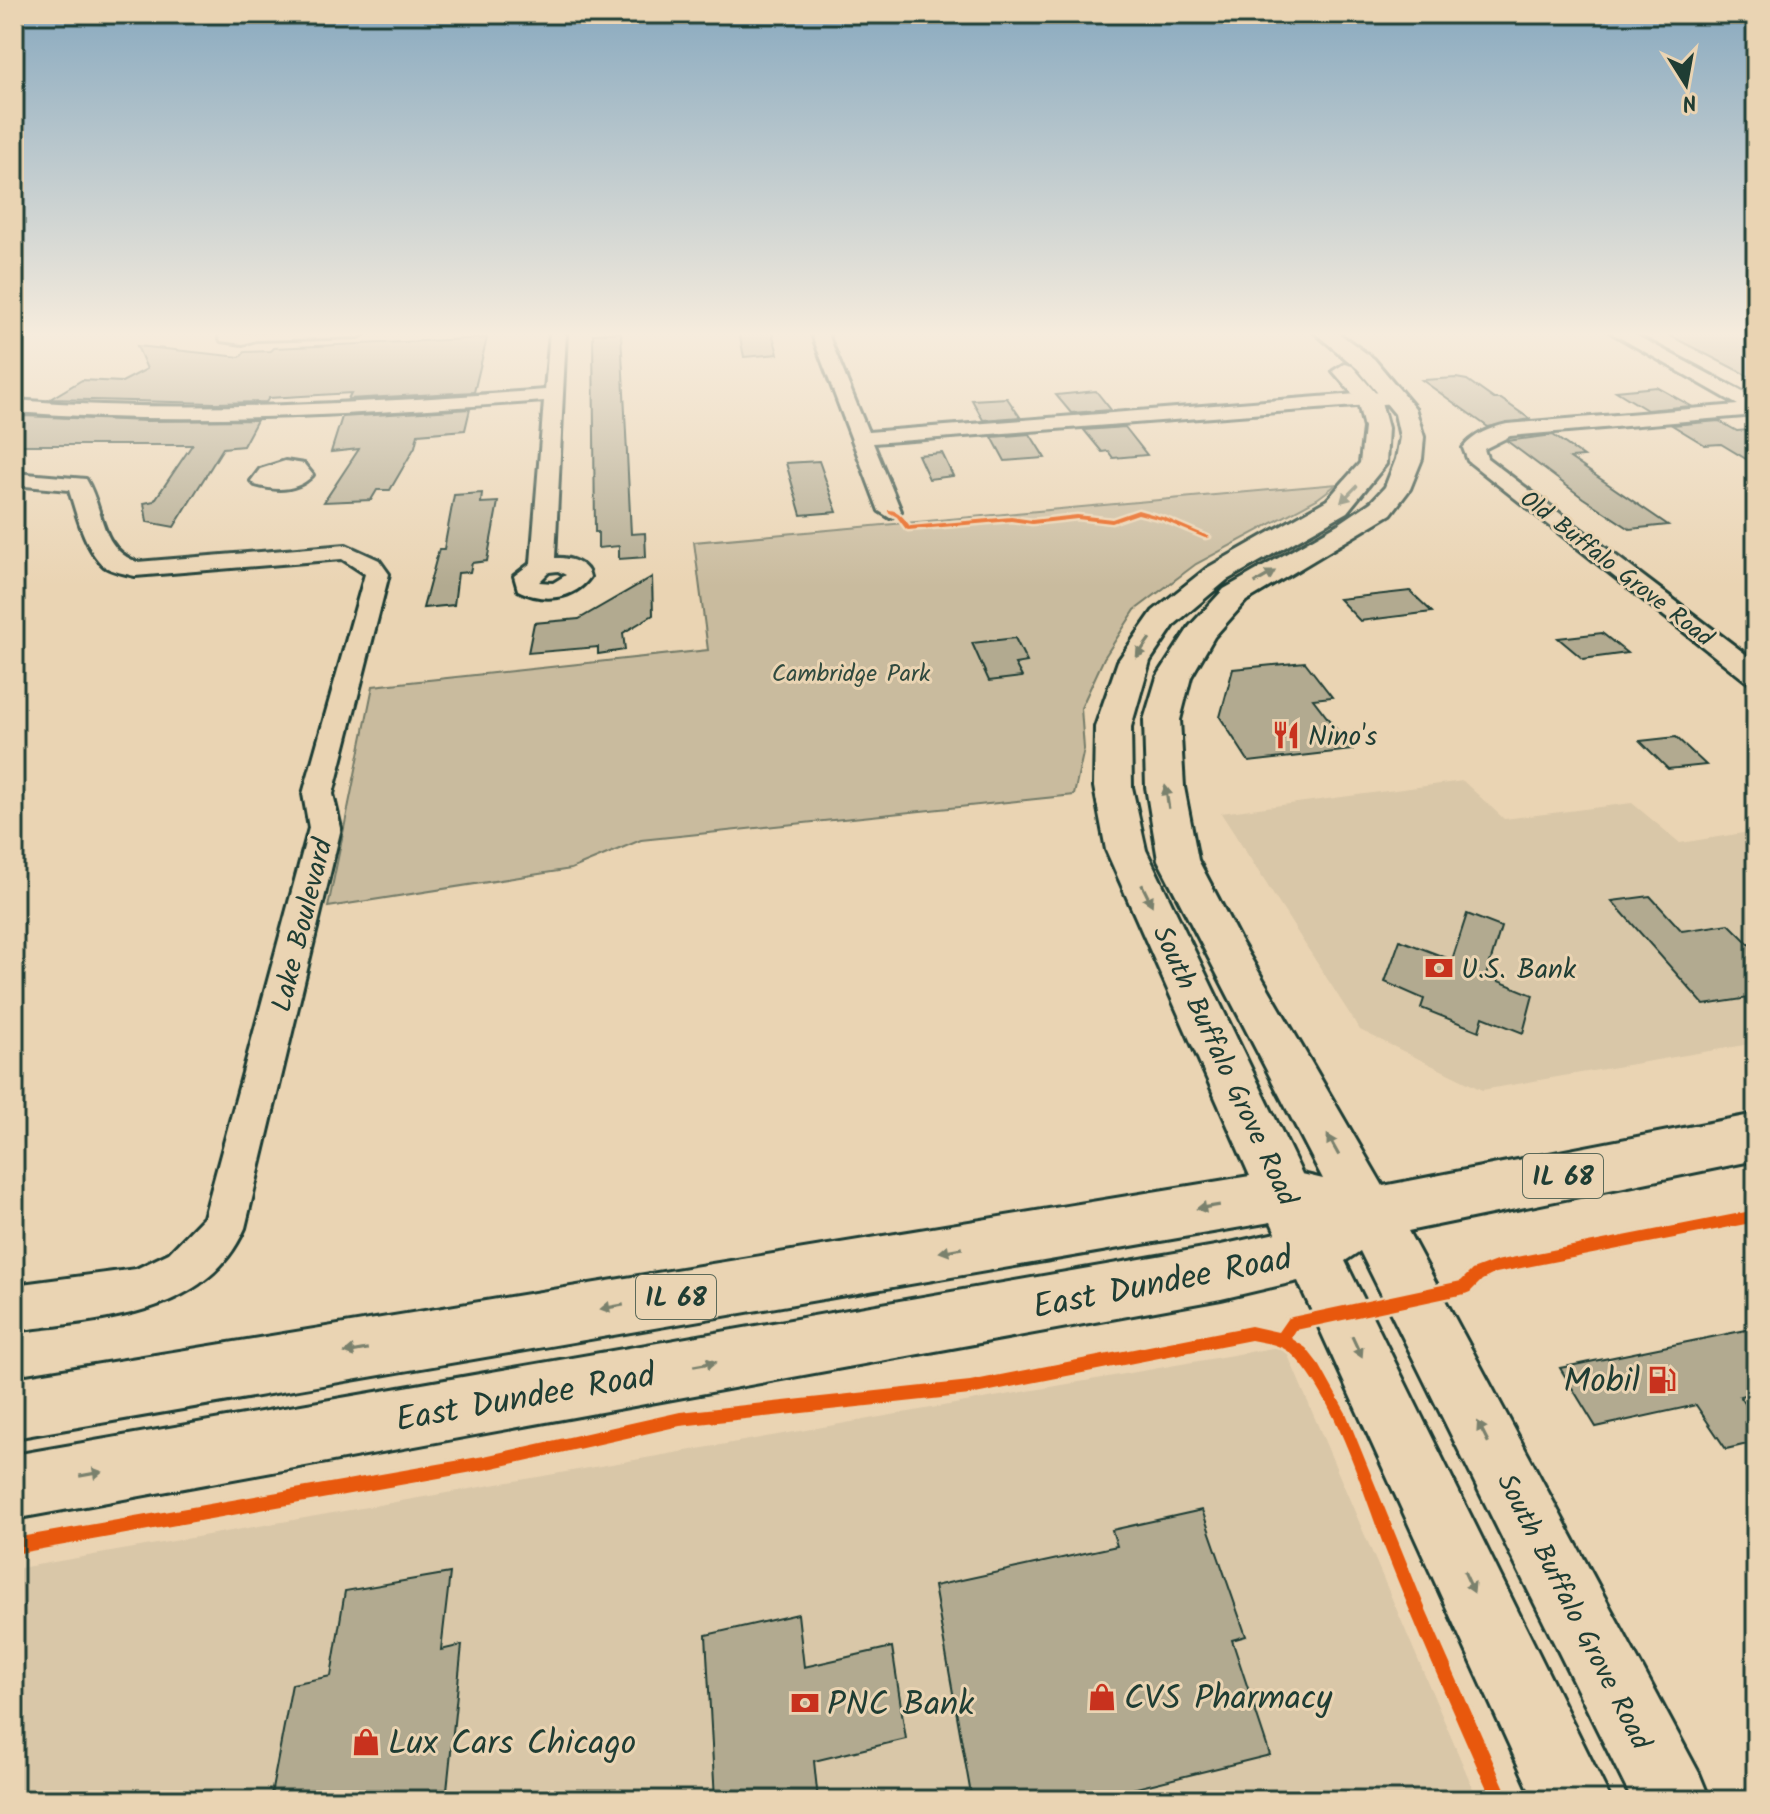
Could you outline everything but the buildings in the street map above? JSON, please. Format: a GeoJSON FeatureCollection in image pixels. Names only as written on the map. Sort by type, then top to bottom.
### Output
{"type":"FeatureCollection","features":[{"type":"Feature","properties":{"kind":"main road","name":"South Buffalo Grove Road"},"geometry":{"type":"LineString","coordinates":[[1378,417],[1373,464],[1356,488],[1337,506],[1217,574],[1164,618],[1134,661],[1113,727],[1113,787],[1126,850],[1285,1195],[1573,1800]]}},
{"type":"Feature","properties":{"kind":"main road","name":"South Buffalo Grove Road"},"geometry":{"type":"LineString","coordinates":[[1408,417],[1412,437],[1409,459],[1397,489],[1381,508],[1235,595],[1201,633],[1174,677],[1162,720],[1165,787],[1178,860],[1370,1214],[1672,1800]]}},
{"type":"Feature","properties":{"kind":"main road","name":"IL 68"},"geometry":{"type":"LineString","coordinates":[[1370,1214],[1756,1137]]}},
{"type":"Feature","properties":{"kind":"main road","name":"East Dundee Road"},"geometry":{"type":"LineString","coordinates":[[14,1408],[1285,1195],[1370,1214]]}},
{"type":"Feature","properties":{"kind":"main road","name":"East Dundee Road"},"geometry":{"type":"LineString","coordinates":[[14,1487],[1221,1272],[1312,1251],[1370,1214]]}},
{"type":"Feature","properties":{"kind":"street"},"geometry":{"type":"LineString","coordinates":[[221,417],[330,417]]}},
{"type":"Feature","properties":{"kind":"street"},"geometry":{"type":"LineString","coordinates":[[543,566],[552,417]]}},
{"type":"Feature","properties":{"kind":"street"},"geometry":{"type":"LineString","coordinates":[[854,417],[890,511]]}},
{"type":"Feature","properties":{"kind":"street"},"geometry":{"type":"LineString","coordinates":[[863,438],[1140,417]]}},
{"type":"Feature","properties":{"kind":"street","name":"Old Buffalo Grove Road"},"geometry":{"type":"LineString","coordinates":[[1658,417],[1507,430],[1482,440],[1473,448],[1478,461],[1756,675]]}},
{"type":"Feature","properties":{"kind":"street","name":"Lake Boulevard"},"geometry":{"type":"LineString","coordinates":[[14,479],[78,484],[94,533],[113,561],[135,569],[346,552],[371,565],[377,574],[318,794],[325,828],[223,1228],[185,1269],[139,1291],[14,1308]]}},
{"type":"Feature","properties":{"kind":"shaded area"},"geometry":{"type":"Polygon","coordinates":[[[1463,781],[1504,819],[1632,803],[1680,843],[1756,831],[1756,1043],[1482,1090],[1360,1030],[1221,813],[1463,781]]]}},
{"type":"Feature","properties":{"kind":"shaded area"},"geometry":{"type":"Polygon","coordinates":[[[1284,1346],[1478,1800],[14,1800],[14,1569],[1284,1346]]]}},
{"type":"Feature","properties":{"kind":"green space","name":"Cambridge Park"},"geometry":{"type":"Polygon","coordinates":[[[1337,484],[1317,499],[1196,564],[1135,610],[1104,658],[1081,708],[1084,749],[1074,795],[641,840],[571,869],[328,907],[373,686],[708,650],[694,542],[1337,484]]]}},
{"type":"Feature","properties":{"kind":"cycle path"},"geometry":{"type":"LineString","coordinates":[[890,511],[899,516],[908,528],[1011,519],[1032,522],[1077,517],[1112,521],[1138,512],[1207,537]]}},
{"type":"Feature","properties":{"kind":"cycle path"},"geometry":{"type":"LineString","coordinates":[[1281,1340],[1292,1324],[1465,1287],[1477,1275],[1496,1267],[1756,1216]]}},
{"type":"Feature","properties":{"kind":"cycle path"},"geometry":{"type":"LineString","coordinates":[[14,1546],[484,1463],[680,1419],[970,1388],[1251,1333],[1278,1339],[1296,1348],[1329,1394],[1353,1445],[1418,1611],[1501,1800]]}},
{"type":"Feature","properties":{"kind":"place","name":"Nino's"},"geometry":{"type":"Point","coordinates":[1286,735]}},
{"type":"Feature","properties":{"kind":"place","name":"U.S. Bank"},"geometry":{"type":"Point","coordinates":[1439,968]}},
{"type":"Feature","properties":{"kind":"place","name":"Mobil"},"geometry":{"type":"Point","coordinates":[1662,1380]}},
{"type":"Feature","properties":{"kind":"place","name":"CVS Pharmacy"},"geometry":{"type":"Point","coordinates":[1102,1697]}},
{"type":"Feature","properties":{"kind":"place","name":"PNC Bank"},"geometry":{"type":"Point","coordinates":[805,1703]}},
{"type":"Feature","properties":{"kind":"place","name":"Lux Cars Chicago"},"geometry":{"type":"Point","coordinates":[366,1742]}}]}
